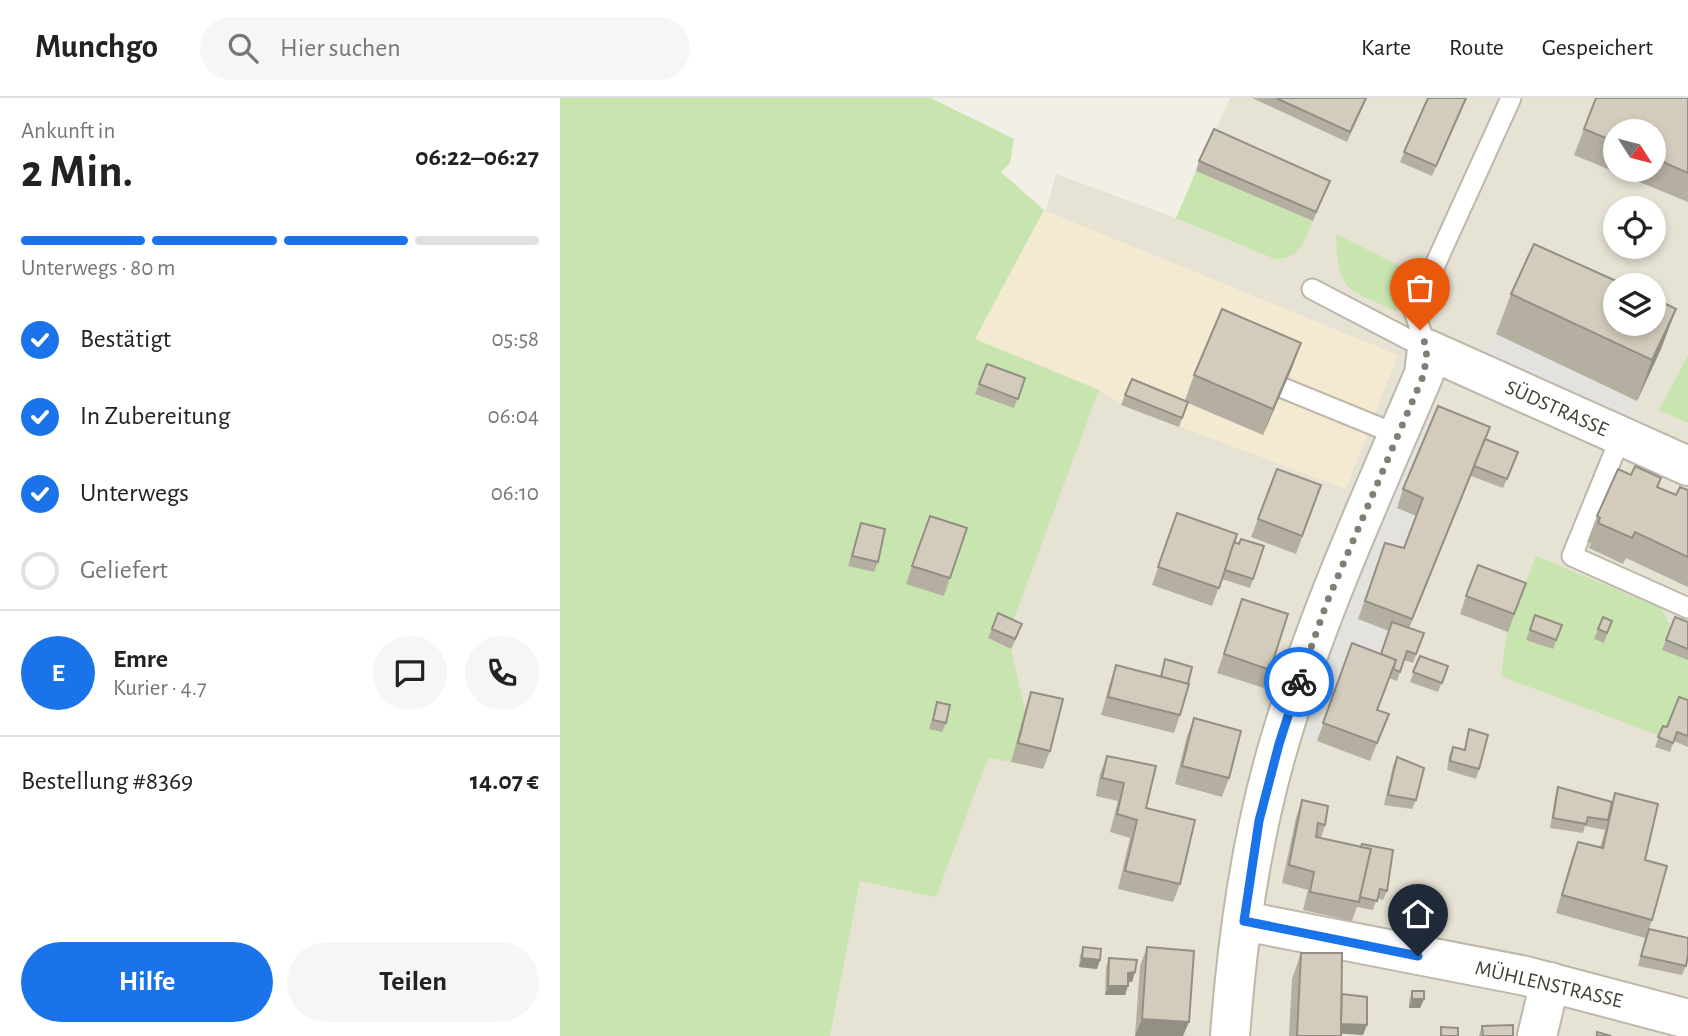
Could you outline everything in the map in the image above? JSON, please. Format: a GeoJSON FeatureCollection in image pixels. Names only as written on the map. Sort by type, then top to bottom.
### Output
{"type":"FeatureCollection","features":[{"type":"Feature","properties":{"kind":"street"},"geometry":{"type":"LineString","coordinates":[[1230,1036],[1259,821],[1279,744],[1327,602],[1424,374],[1427,349]]}},
{"type":"Feature","properties":{"kind":"street","name":"SÜDSTRASSE"},"geometry":{"type":"LineString","coordinates":[[1427,349],[1688,466]]}},
{"type":"Feature","properties":{"kind":"street","name":"MÜHLENSTRASSE"},"geometry":{"type":"LineString","coordinates":[[1244,921],[1550,982],[1688,1019]]}},
{"type":"Feature","properties":{"kind":"street"},"geometry":{"type":"LineString","coordinates":[[1537,1036],[1550,982]]}},
{"type":"Feature","properties":{"kind":"lane"},"geometry":{"type":"LineString","coordinates":[[1427,349],[1414,311],[1511,98]]}},
{"type":"Feature","properties":{"kind":"lane"},"geometry":{"type":"LineString","coordinates":[[1312,289],[1427,349]]}},
{"type":"Feature","properties":{"kind":"lane"},"geometry":{"type":"LineString","coordinates":[[1283,388],[1398,435]]}},
{"type":"Feature","properties":{"kind":"lane"},"geometry":{"type":"LineString","coordinates":[[1621,436],[1572,556],[1688,608]]}},
{"type":"Feature","properties":{"kind":"shaded area"},"geometry":{"type":"Polygon","coordinates":[[[1230,98],[1688,98],[1688,1036],[830,1036],[860,881],[1056,174],[1176,218],[1230,98]]]}},
{"type":"Feature","properties":{"kind":"shaded area"},"geometry":{"type":"Polygon","coordinates":[[[1044,210],[1398,355],[1346,489],[1121,405],[1099,390],[975,339],[1044,210]]]}},
{"type":"Feature","properties":{"kind":"shaded area"},"geometry":{"type":"Polygon","coordinates":[[[1496,334],[1637,401],[1621,436],[1479,373],[1496,334]]]}},
{"type":"Feature","properties":{"kind":"shaded area"},"geometry":{"type":"Polygon","coordinates":[[[1420,419],[1432,424],[1417,516],[1397,566],[1379,561],[1358,619],[1389,631],[1374,673],[1346,662],[1317,741],[1304,737],[1354,584],[1420,419]]]}},
{"type":"Feature","properties":{"kind":"green space"},"geometry":{"type":"Polygon","coordinates":[[[560,98],[931,98],[1014,139],[1010,163],[1001,172],[1044,210],[975,339],[1099,390],[1010,629],[988,638],[1011,649],[1025,710],[1011,762],[988,758],[936,897],[860,881],[830,1036],[560,1036],[560,98]]]}},
{"type":"Feature","properties":{"kind":"green space"},"geometry":{"type":"Polygon","coordinates":[[[1196,171],[1313,221],[1300,248],[1290,256],[1275,259],[1176,218],[1196,171]]]}},
{"type":"Feature","properties":{"kind":"green space"},"geometry":{"type":"Polygon","coordinates":[[[1336,234],[1414,273],[1396,311],[1366,298],[1348,286],[1339,267],[1336,234]]]}},
{"type":"Feature","properties":{"kind":"green space"},"geometry":{"type":"Polygon","coordinates":[[[1688,355],[1688,423],[1659,410],[1688,355]]]}},
{"type":"Feature","properties":{"kind":"green space"},"geometry":{"type":"Polygon","coordinates":[[[1536,556],[1661,608],[1688,660],[1688,711],[1663,737],[1501,676],[1507,632],[1536,556]]]}},
{"type":"Feature","properties":{"kind":"building"},"geometry":{"type":"Polygon","coordinates":[[[1276,98],[1366,98],[1350,132],[1276,98]]]}},
{"type":"Feature","properties":{"kind":"building"},"geometry":{"type":"Polygon","coordinates":[[[1428,98],[1466,98],[1436,166],[1404,152],[1428,98]]]}},
{"type":"Feature","properties":{"kind":"building"},"geometry":{"type":"Polygon","coordinates":[[[1596,98],[1688,98],[1688,173],[1666,163],[1666,119],[1603,119],[1603,137],[1584,129],[1596,98]]]}},
{"type":"Feature","properties":{"kind":"building"},"geometry":{"type":"Polygon","coordinates":[[[1214,129],[1330,181],[1316,212],[1199,161],[1214,129]]]}},
{"type":"Feature","properties":{"kind":"building"},"geometry":{"type":"Polygon","coordinates":[[[1534,244],[1603,275],[1603,336],[1663,336],[1652,360],[1511,294],[1534,244]]]}},
{"type":"Feature","properties":{"kind":"building"},"geometry":{"type":"Polygon","coordinates":[[[1666,304],[1676,309],[1666,330],[1666,304]]]}},
{"type":"Feature","properties":{"kind":"building"},"geometry":{"type":"Polygon","coordinates":[[[1222,309],[1301,343],[1273,409],[1194,375],[1222,309]]]}},
{"type":"Feature","properties":{"kind":"building"},"geometry":{"type":"Polygon","coordinates":[[[987,364],[1025,378],[1018,399],[979,384],[987,364]]]}},
{"type":"Feature","properties":{"kind":"building"},"geometry":{"type":"Polygon","coordinates":[[[1132,379],[1188,402],[1182,418],[1125,395],[1132,379]]]}},
{"type":"Feature","properties":{"kind":"building"},"geometry":{"type":"Polygon","coordinates":[[[1438,406],[1490,427],[1412,619],[1365,601],[1385,543],[1404,548],[1423,498],[1403,489],[1438,406]]]}},
{"type":"Feature","properties":{"kind":"building"},"geometry":{"type":"Polygon","coordinates":[[[1485,439],[1518,452],[1507,479],[1474,466],[1485,439]]]}},
{"type":"Feature","properties":{"kind":"building"},"geometry":{"type":"Polygon","coordinates":[[[1635,466],[1661,478],[1657,487],[1676,495],[1680,487],[1688,490],[1688,557],[1635,532],[1632,538],[1598,523],[1600,518],[1597,516],[1618,469],[1631,475],[1635,466]]]}},
{"type":"Feature","properties":{"kind":"building"},"geometry":{"type":"Polygon","coordinates":[[[1277,469],[1321,485],[1302,536],[1258,519],[1277,469]]]}},
{"type":"Feature","properties":{"kind":"building"},"geometry":{"type":"Polygon","coordinates":[[[1177,513],[1237,534],[1219,588],[1158,567],[1177,513]]]}},
{"type":"Feature","properties":{"kind":"building"},"geometry":{"type":"Polygon","coordinates":[[[930,516],[967,528],[950,578],[912,566],[930,516]]]}},
{"type":"Feature","properties":{"kind":"building"},"geometry":{"type":"Polygon","coordinates":[[[861,523],[885,529],[878,562],[852,556],[861,523]]]}},
{"type":"Feature","properties":{"kind":"building"},"geometry":{"type":"Polygon","coordinates":[[[1241,539],[1264,546],[1253,579],[1225,570],[1234,542],[1239,544],[1241,539]]]}},
{"type":"Feature","properties":{"kind":"building"},"geometry":{"type":"Polygon","coordinates":[[[1478,565],[1526,583],[1514,614],[1466,596],[1478,565]]]}},
{"type":"Feature","properties":{"kind":"building"},"geometry":{"type":"Polygon","coordinates":[[[1242,599],[1288,614],[1270,670],[1224,654],[1242,599]]]}},
{"type":"Feature","properties":{"kind":"building"},"geometry":{"type":"Polygon","coordinates":[[[998,613],[1022,624],[1015,639],[992,629],[998,613]]]}},
{"type":"Feature","properties":{"kind":"building"},"geometry":{"type":"Polygon","coordinates":[[[1535,615],[1562,625],[1556,640],[1530,630],[1535,615]]]}},
{"type":"Feature","properties":{"kind":"building"},"geometry":{"type":"Polygon","coordinates":[[[1603,617],[1612,621],[1607,633],[1598,629],[1603,617]]]}},
{"type":"Feature","properties":{"kind":"building"},"geometry":{"type":"Polygon","coordinates":[[[1675,617],[1688,622],[1688,649],[1666,640],[1675,617]]]}},
{"type":"Feature","properties":{"kind":"building"},"geometry":{"type":"Polygon","coordinates":[[[1392,622],[1424,633],[1416,654],[1407,651],[1400,672],[1393,669],[1396,660],[1381,654],[1392,622]]]}},
{"type":"Feature","properties":{"kind":"building"},"geometry":{"type":"Polygon","coordinates":[[[1352,643],[1396,660],[1377,710],[1389,714],[1377,743],[1323,723],[1352,643]]]}},
{"type":"Feature","properties":{"kind":"building"},"geometry":{"type":"Polygon","coordinates":[[[1420,656],[1448,666],[1442,683],[1413,672],[1420,656]]]}},
{"type":"Feature","properties":{"kind":"building"},"geometry":{"type":"Polygon","coordinates":[[[1165,659],[1192,667],[1188,684],[1161,677],[1165,659]]]}},
{"type":"Feature","properties":{"kind":"building"},"geometry":{"type":"Polygon","coordinates":[[[1116,665],[1189,684],[1180,715],[1108,697],[1116,665]]]}},
{"type":"Feature","properties":{"kind":"building"},"geometry":{"type":"Polygon","coordinates":[[[1031,692],[1063,699],[1050,751],[1018,743],[1031,692]]]}},
{"type":"Feature","properties":{"kind":"building"},"geometry":{"type":"Polygon","coordinates":[[[1679,697],[1688,700],[1688,736],[1677,732],[1673,743],[1658,737],[1663,726],[1667,727],[1679,697]]]}},
{"type":"Feature","properties":{"kind":"building"},"geometry":{"type":"Polygon","coordinates":[[[937,702],[950,705],[946,723],[933,720],[937,702]]]}},
{"type":"Feature","properties":{"kind":"building"},"geometry":{"type":"Polygon","coordinates":[[[1194,718],[1241,731],[1229,778],[1182,766],[1194,718]]]}},
{"type":"Feature","properties":{"kind":"building"},"geometry":{"type":"Polygon","coordinates":[[[1469,729],[1488,735],[1479,769],[1450,761],[1453,747],[1465,750],[1469,729]]]}},
{"type":"Feature","properties":{"kind":"building"},"geometry":{"type":"Polygon","coordinates":[[[1107,756],[1156,766],[1146,808],[1195,820],[1180,884],[1125,871],[1137,820],[1117,814],[1124,783],[1102,778],[1107,756]]]}},
{"type":"Feature","properties":{"kind":"building"},"geometry":{"type":"Polygon","coordinates":[[[1397,757],[1424,768],[1416,800],[1388,795],[1397,757]]]}},
{"type":"Feature","properties":{"kind":"building"},"geometry":{"type":"Polygon","coordinates":[[[1558,787],[1612,802],[1608,820],[1588,817],[1586,824],[1553,818],[1558,787]]]}},
{"type":"Feature","properties":{"kind":"building"},"geometry":{"type":"Polygon","coordinates":[[[1615,793],[1658,804],[1645,860],[1667,866],[1652,920],[1562,895],[1578,842],[1603,848],[1615,793]]]}},
{"type":"Feature","properties":{"kind":"building"},"geometry":{"type":"Polygon","coordinates":[[[1302,800],[1328,806],[1325,825],[1318,823],[1316,837],[1371,849],[1359,902],[1310,892],[1314,872],[1289,865],[1302,800]]]}},
{"type":"Feature","properties":{"kind":"building"},"geometry":{"type":"Polygon","coordinates":[[[1362,844],[1393,850],[1387,891],[1380,889],[1377,901],[1360,897],[1371,849],[1361,847],[1362,844]]]}},
{"type":"Feature","properties":{"kind":"building"},"geometry":{"type":"Polygon","coordinates":[[[1649,929],[1688,938],[1686,966],[1641,956],[1649,929]]]}},
{"type":"Feature","properties":{"kind":"building"},"geometry":{"type":"Polygon","coordinates":[[[1083,947],[1101,949],[1100,960],[1082,958],[1083,947]]]}},
{"type":"Feature","properties":{"kind":"building"},"geometry":{"type":"Polygon","coordinates":[[[1147,947],[1194,951],[1189,1022],[1142,1019],[1147,947]]]}},
{"type":"Feature","properties":{"kind":"building"},"geometry":{"type":"Polygon","coordinates":[[[1301,953],[1342,953],[1341,1036],[1297,1036],[1301,953]]]}},
{"type":"Feature","properties":{"kind":"building"},"geometry":{"type":"Polygon","coordinates":[[[1109,958],[1137,960],[1135,972],[1128,973],[1128,986],[1108,986],[1109,958]]]}},
{"type":"Feature","properties":{"kind":"building"},"geometry":{"type":"Polygon","coordinates":[[[1412,991],[1424,991],[1424,999],[1412,999],[1412,991]]]}},
{"type":"Feature","properties":{"kind":"building"},"geometry":{"type":"Polygon","coordinates":[[[1342,994],[1367,997],[1367,1025],[1341,1024],[1342,994]]]}},
{"type":"Feature","properties":{"kind":"building"},"geometry":{"type":"Polygon","coordinates":[[[1513,1025],[1513,1036],[1483,1036],[1482,1026],[1513,1025]]]}},
{"type":"Feature","properties":{"kind":"building"},"geometry":{"type":"Polygon","coordinates":[[[1441,1027],[1458,1028],[1458,1036],[1441,1036],[1441,1027]]]}},
{"type":"Feature","properties":{"kind":"way so far"},"geometry":{"type":"LineString","coordinates":[[1299,682],[1327,602],[1424,374],[1427,349],[1420,330]]}},
{"type":"Feature","properties":{"kind":"route"},"geometry":{"type":"LineString","coordinates":[[1299,682],[1259,821],[1244,921],[1418,956]]}}]}
